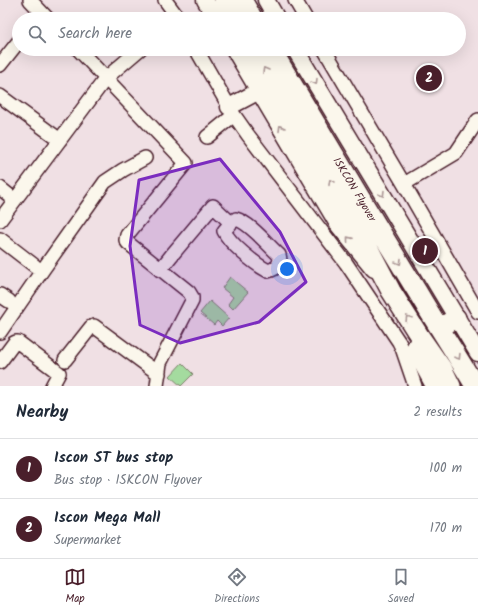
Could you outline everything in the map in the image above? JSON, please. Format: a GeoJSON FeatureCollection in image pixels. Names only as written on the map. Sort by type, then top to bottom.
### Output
{"type":"FeatureCollection","features":[{"type":"Feature","properties":{"kind":"highway"},"geometry":{"type":"LineString","coordinates":[[224,0],[231,12]]}},
{"type":"Feature","properties":{"kind":"highway"},"geometry":{"type":"LineString","coordinates":[[242,0],[249,12]]}},
{"type":"Feature","properties":{"kind":"highway","name":"ISKCON Flyover"},"geometry":{"type":"LineString","coordinates":[[258,56],[358,210],[418,294],[475,386]]}},
{"type":"Feature","properties":{"kind":"highway","name":"ISKCON Flyover"},"geometry":{"type":"LineString","coordinates":[[275,56],[358,210],[391,291],[451,386]]}},
{"type":"Feature","properties":{"kind":"highway"},"geometry":{"type":"LineString","coordinates":[[440,328],[456,318]]}},
{"type":"Feature","properties":{"kind":"main road"},"geometry":{"type":"LineString","coordinates":[[205,0],[212,12]]}},
{"type":"Feature","properties":{"kind":"main road"},"geometry":{"type":"LineString","coordinates":[[267,0],[273,12]]}},
{"type":"Feature","properties":{"kind":"main road"},"geometry":{"type":"LineString","coordinates":[[238,56],[339,226],[391,291]]}},
{"type":"Feature","properties":{"kind":"main road"},"geometry":{"type":"LineString","coordinates":[[299,56],[456,318],[477,350]]}},
{"type":"Feature","properties":{"kind":"main road"},"geometry":{"type":"LineString","coordinates":[[231,111],[259,91]]}},
{"type":"Feature","properties":{"kind":"main road"},"geometry":{"type":"LineString","coordinates":[[420,337],[414,349],[434,386]]}},
{"type":"Feature","properties":{"kind":"street"},"geometry":{"type":"LineString","coordinates":[[30,0],[38,12]]}},
{"type":"Feature","properties":{"kind":"street"},"geometry":{"type":"LineString","coordinates":[[166,0],[173,12]]}},
{"type":"Feature","properties":{"kind":"street"},"geometry":{"type":"LineString","coordinates":[[295,0],[302,12]]}},
{"type":"Feature","properties":{"kind":"street"},"geometry":{"type":"LineString","coordinates":[[0,65],[12,49]]}},
{"type":"Feature","properties":{"kind":"street"},"geometry":{"type":"LineString","coordinates":[[85,56],[186,162],[129,231],[126,240],[160,270],[189,292],[192,297],[192,301],[160,363],[158,380]]}},
{"type":"Feature","properties":{"kind":"street"},"geometry":{"type":"LineString","coordinates":[[0,220],[106,78],[132,56]]}},
{"type":"Feature","properties":{"kind":"street"},"geometry":{"type":"LineString","coordinates":[[200,56],[231,111],[346,263],[390,328],[402,348],[415,386]]}},
{"type":"Feature","properties":{"kind":"street"},"geometry":{"type":"LineString","coordinates":[[328,56],[478,312]]}},
{"type":"Feature","properties":{"kind":"street"},"geometry":{"type":"LineString","coordinates":[[0,96],[60,140]]}},
{"type":"Feature","properties":{"kind":"street"},"geometry":{"type":"LineString","coordinates":[[206,138],[231,111]]}},
{"type":"Feature","properties":{"kind":"street"},"geometry":{"type":"LineString","coordinates":[[404,184],[456,153],[478,120]]}},
{"type":"Feature","properties":{"kind":"street"},"geometry":{"type":"LineString","coordinates":[[0,332],[105,182],[122,170],[145,158]]}},
{"type":"Feature","properties":{"kind":"street"},"geometry":{"type":"LineString","coordinates":[[0,188],[15,200]]}},
{"type":"Feature","properties":{"kind":"street"},"geometry":{"type":"LineString","coordinates":[[160,270],[213,206],[231,223]]}},
{"type":"Feature","properties":{"kind":"street"},"geometry":{"type":"LineString","coordinates":[[0,239],[35,266]]}},
{"type":"Feature","properties":{"kind":"street"},"geometry":{"type":"LineString","coordinates":[[65,360],[86,332],[94,326],[158,380]]}},
{"type":"Feature","properties":{"kind":"street"},"geometry":{"type":"LineString","coordinates":[[0,362],[14,343],[18,342],[59,373],[52,386]]}},
{"type":"Feature","properties":{"kind":"street"},"geometry":{"type":"LineString","coordinates":[[419,359],[419,386]]}},
{"type":"Feature","properties":{"kind":"highlighted area"},"geometry":{"type":"Polygon","coordinates":[[[220,159],[280,232],[306,282],[259,322],[180,343],[140,325],[130,246],[139,180],[220,159]]]}},
{"type":"Feature","properties":{"kind":"green space"},"geometry":{"type":"Polygon","coordinates":[[[230,277],[248,292],[233,309],[228,304],[233,297],[222,288],[230,277]]]}},
{"type":"Feature","properties":{"kind":"green space"},"geometry":{"type":"Polygon","coordinates":[[[210,301],[229,318],[222,326],[217,321],[214,325],[200,313],[210,301]]]}},
{"type":"Feature","properties":{"kind":"green space"},"geometry":{"type":"Polygon","coordinates":[[[182,363],[193,374],[181,386],[170,376],[182,363]]]}},
{"type":"Feature","properties":{"kind":"place","name":"Iscon Mega Mall"},"geometry":{"type":"Point","coordinates":[429,78]}},
{"type":"Feature","properties":{"kind":"place","name":"Iscon ST bus stop"},"geometry":{"type":"Point","coordinates":[425,251]}}]}
